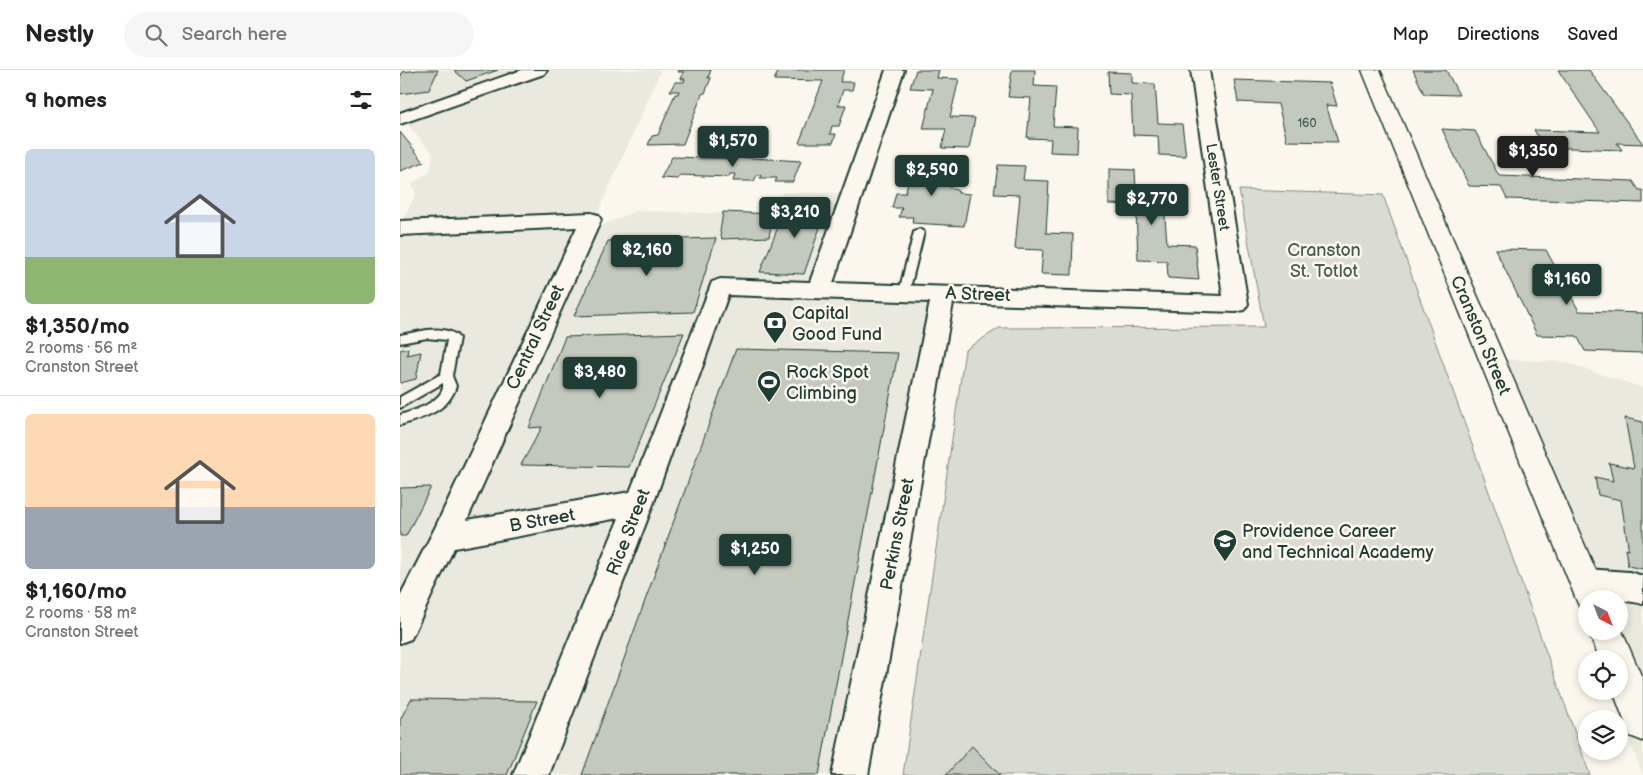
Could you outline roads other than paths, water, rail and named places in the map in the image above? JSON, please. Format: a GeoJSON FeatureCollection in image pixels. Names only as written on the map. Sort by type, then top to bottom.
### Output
{"type":"FeatureCollection","features":[{"type":"Feature","properties":{"kind":"main road","name":"Cranston Street"},"geometry":{"type":"LineString","coordinates":[[1371,70],[1589,590]]}},
{"type":"Feature","properties":{"kind":"main road"},"geometry":{"type":"LineString","coordinates":[[1628,686],[1643,723]]}},
{"type":"Feature","properties":{"kind":"street"},"geometry":{"type":"LineString","coordinates":[[400,119],[538,70]]}},
{"type":"Feature","properties":{"kind":"street"},"geometry":{"type":"LineString","coordinates":[[819,290],[895,70]]}},
{"type":"Feature","properties":{"kind":"street","name":"Lester Street"},"geometry":{"type":"LineString","coordinates":[[1200,70],[1236,304]]}},
{"type":"Feature","properties":{"kind":"street","name":"Central Street"},"geometry":{"type":"LineString","coordinates":[[400,228],[591,220],[445,537],[400,628]]}},
{"type":"Feature","properties":{"kind":"street","name":"A Street"},"geometry":{"type":"LineString","coordinates":[[720,287],[1236,304]]}},
{"type":"Feature","properties":{"kind":"street","name":"Rice Street"},"geometry":{"type":"LineString","coordinates":[[531,775],[640,502],[720,287]]}},
{"type":"Feature","properties":{"kind":"street","name":"Perkins Street"},"geometry":{"type":"LineString","coordinates":[[850,775],[943,293]]}},
{"type":"Feature","properties":{"kind":"street","name":"B Street"},"geometry":{"type":"LineString","coordinates":[[445,537],[640,502]]}},
{"type":"Feature","properties":{"kind":"street"},"geometry":{"type":"LineString","coordinates":[[1597,590],[1629,586],[1643,590]]}},
{"type":"Feature","properties":{"kind":"lane"},"geometry":{"type":"LineString","coordinates":[[904,292],[919,232]]}},
{"type":"Feature","properties":{"kind":"lane"},"geometry":{"type":"LineString","coordinates":[[400,339],[418,335],[446,334],[453,338],[446,376],[450,386],[447,396],[427,412],[400,420]]}},
{"type":"Feature","properties":{"kind":"lane"},"geometry":{"type":"LineString","coordinates":[[400,403],[446,376]]}},
{"type":"Feature","properties":{"kind":"place","name":"Capital Good Fund"},"geometry":{"type":"Point","coordinates":[775,344]}},
{"type":"Feature","properties":{"kind":"place","name":"Rock Spot Climbing"},"geometry":{"type":"Point","coordinates":[769,403]}},
{"type":"Feature","properties":{"kind":"place","name":"Providence Career and Technical Academy"},"geometry":{"type":"Point","coordinates":[1225,562]}},
{"type":"Feature","properties":{"kind":"park label","name":"Cranston St. Totlot"},"geometry":{"type":"Point","coordinates":[1324,260]}}]}
